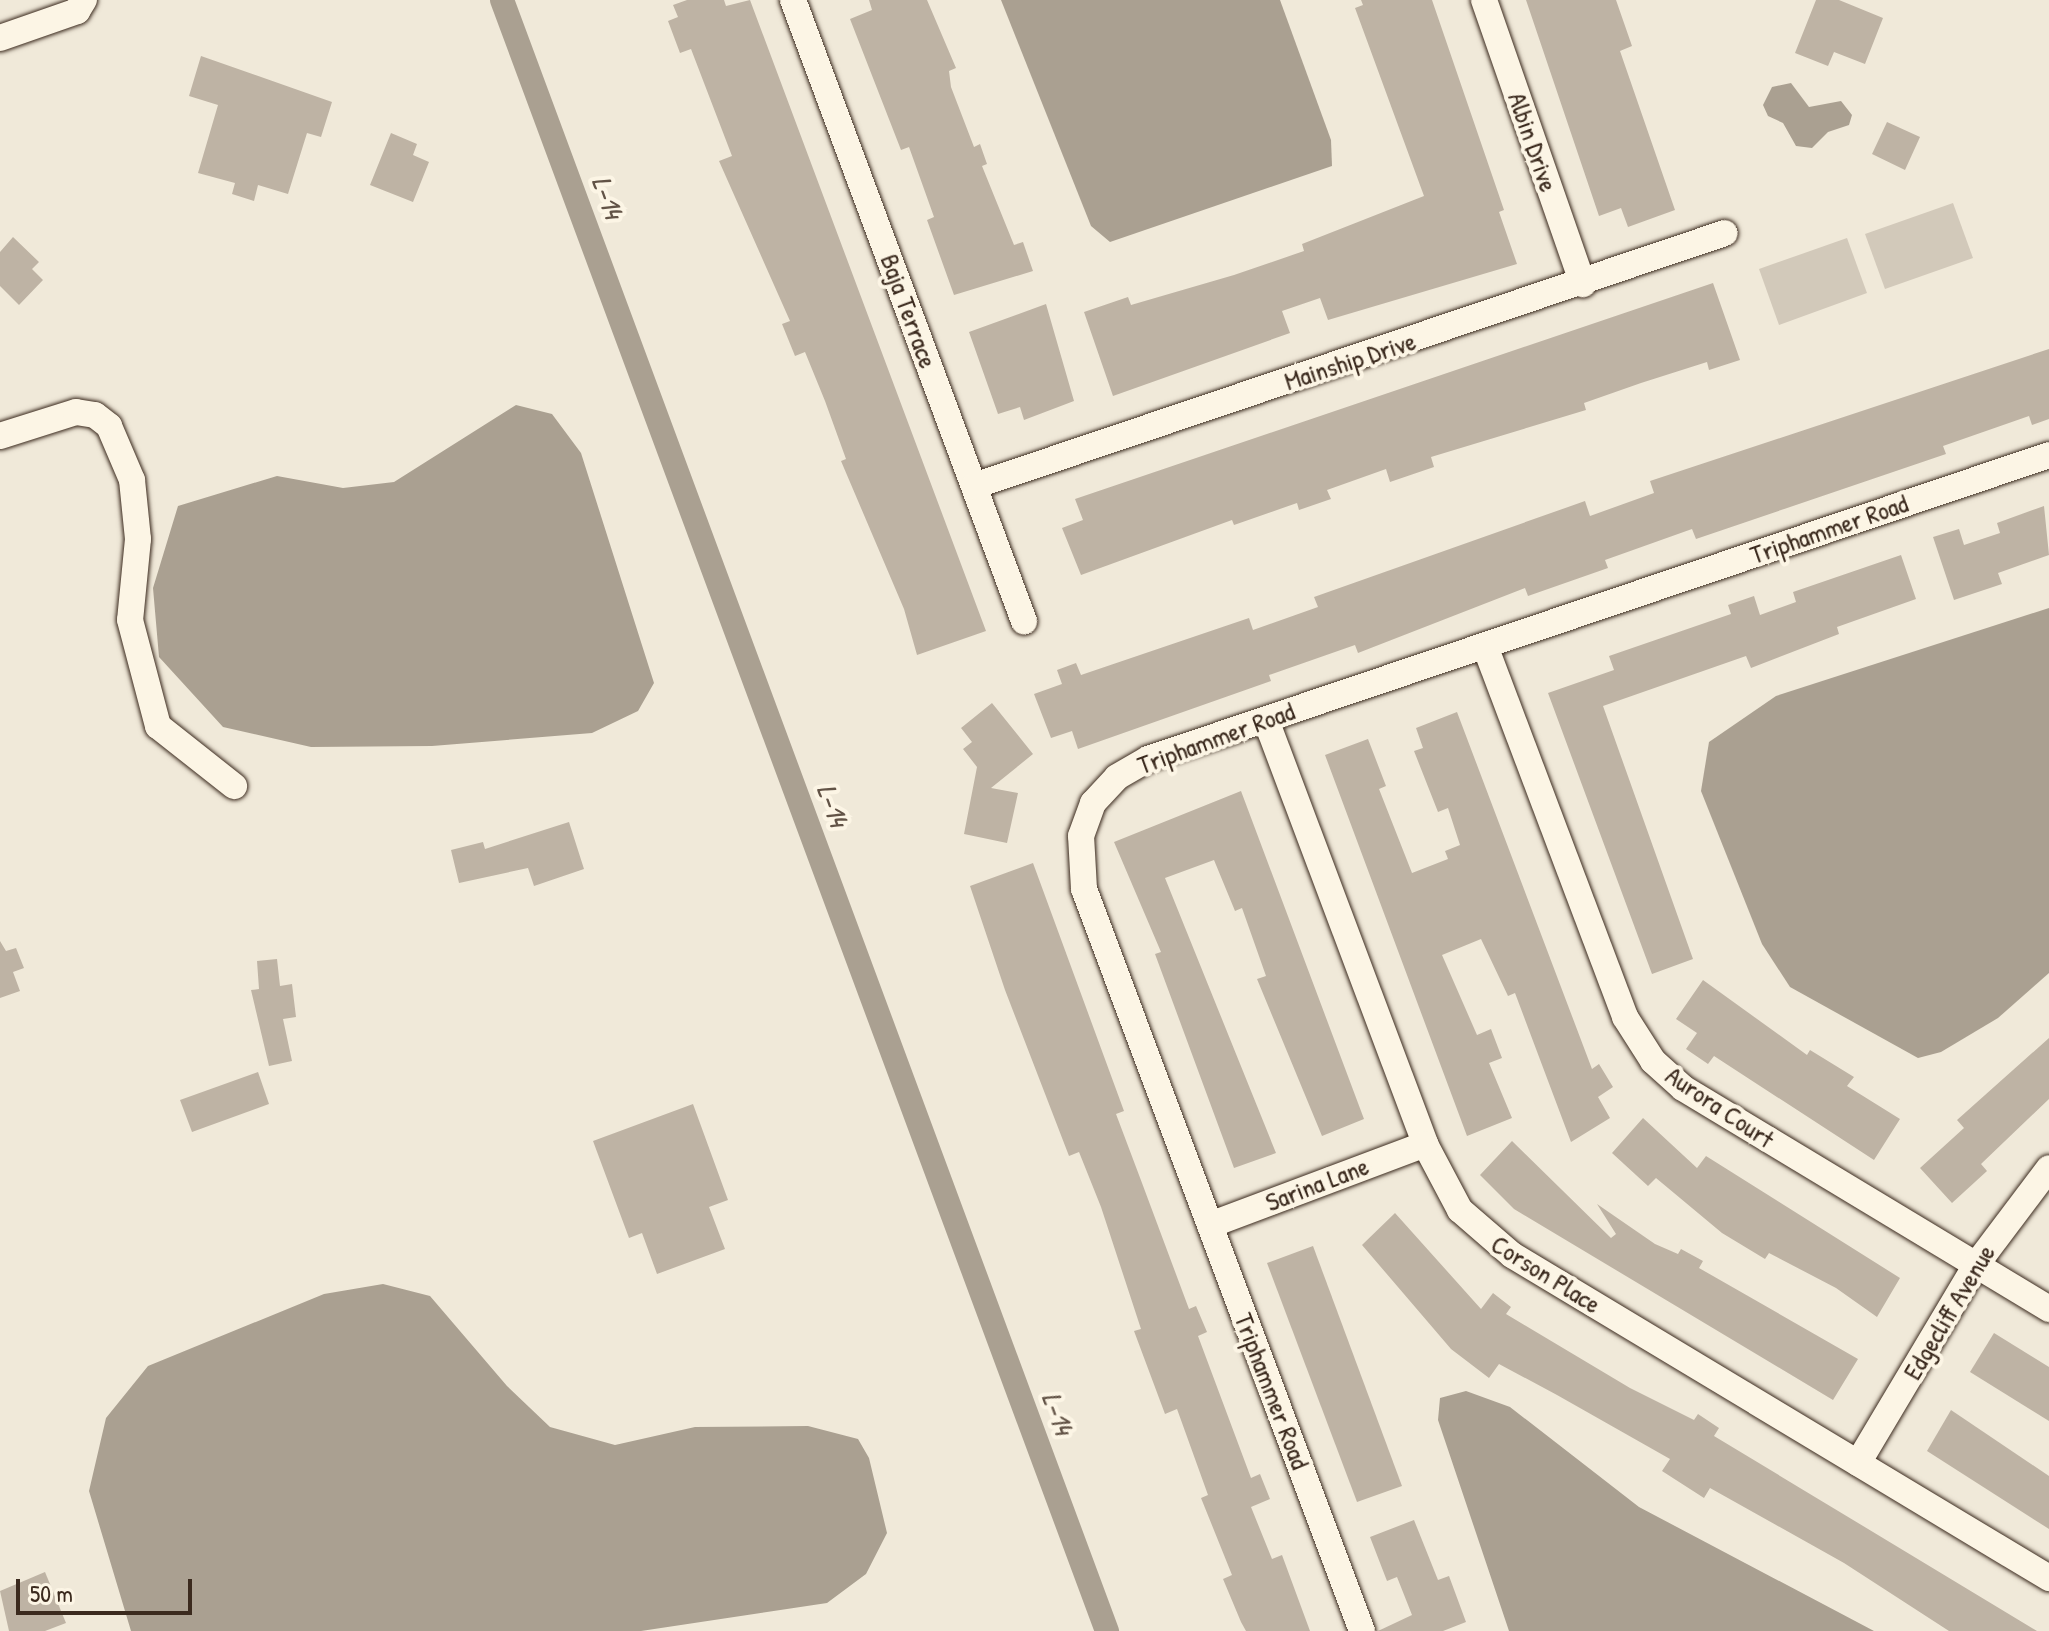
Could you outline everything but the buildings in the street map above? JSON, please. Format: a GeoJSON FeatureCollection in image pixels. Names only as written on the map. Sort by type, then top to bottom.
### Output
{"type":"FeatureCollection","features":[{"type":"Feature","properties":{"kind":"street"},"geometry":{"type":"LineString","coordinates":[[0,38],[77,11],[84,0]]}},
{"type":"Feature","properties":{"kind":"street","name":"Baja Terrace"},"geometry":{"type":"LineString","coordinates":[[793,0],[1024,621]]}},
{"type":"Feature","properties":{"kind":"street","name":"Albin Drive"},"geometry":{"type":"LineString","coordinates":[[1484,0],[1583,284]]}},
{"type":"Feature","properties":{"kind":"street","name":"Mainship Drive"},"geometry":{"type":"LineString","coordinates":[[974,486],[1583,284],[1725,233]]}},
{"type":"Feature","properties":{"kind":"street"},"geometry":{"type":"LineString","coordinates":[[0,436],[76,412],[95,415],[109,426],[132,480],[138,539],[130,620],[158,726],[234,786]]}},
{"type":"Feature","properties":{"kind":"street","name":"Triphammer Road"},"geometry":{"type":"LineString","coordinates":[[1362,1631],[1084,889],[1079,854],[1093,803],[1117,777],[1148,759],[2049,455]]}},
{"type":"Feature","properties":{"kind":"street","name":"Aurora Court"},"geometry":{"type":"LineString","coordinates":[[1485,646],[1625,1017],[1653,1061],[1683,1088],[2049,1309]]}},
{"type":"Feature","properties":{"kind":"street","name":"Corson Place"},"geometry":{"type":"LineString","coordinates":[[1266,720],[1425,1144],[1442,1183],[1483,1234],[2049,1578]]}},
{"type":"Feature","properties":{"kind":"street","name":"Sarina Lane"},"geometry":{"type":"LineString","coordinates":[[1210,1225],[1425,1144]]}},
{"type":"Feature","properties":{"kind":"street","name":"Edgecliff Avenue"},"geometry":{"type":"LineString","coordinates":[[1858,1463],[1976,1265],[2049,1168]]}},
{"type":"Feature","properties":{"kind":"shaded area"},"geometry":{"type":"Polygon","coordinates":[[[1001,0],[1280,0],[1331,140],[1332,166],[1110,242],[1091,226],[1001,0]]]}},
{"type":"Feature","properties":{"kind":"shaded area"},"geometry":{"type":"Polygon","coordinates":[[[1791,83],[1809,107],[1841,101],[1852,115],[1849,125],[1828,132],[1812,148],[1796,146],[1783,123],[1768,116],[1763,105],[1772,87],[1791,83]]]}},
{"type":"Feature","properties":{"kind":"shaded area"},"geometry":{"type":"Polygon","coordinates":[[[1953,203],[1973,258],[1885,289],[1865,234],[1953,203]]]}},
{"type":"Feature","properties":{"kind":"shaded area"},"geometry":{"type":"Polygon","coordinates":[[[1847,238],[1867,293],[1779,325],[1759,269],[1847,238]]]}},
{"type":"Feature","properties":{"kind":"shaded area"},"geometry":{"type":"Polygon","coordinates":[[[516,405],[552,414],[581,453],[654,683],[638,711],[592,733],[432,746],[311,747],[223,727],[159,657],[153,588],[178,506],[277,476],[343,488],[394,482],[516,405]]]}},
{"type":"Feature","properties":{"kind":"shaded area"},"geometry":{"type":"Polygon","coordinates":[[[2049,608],[2049,973],[1998,1018],[1941,1052],[1918,1058],[1790,987],[1762,944],[1701,791],[1709,742],[1776,696],[2049,608]]]}},
{"type":"Feature","properties":{"kind":"shaded area"},"geometry":{"type":"Polygon","coordinates":[[[383,1284],[430,1296],[507,1386],[550,1427],[615,1445],[695,1427],[808,1426],[858,1439],[869,1458],[887,1533],[866,1574],[827,1603],[641,1631],[131,1631],[89,1491],[106,1418],[148,1366],[324,1294],[383,1284]]]}},
{"type":"Feature","properties":{"kind":"shaded area"},"geometry":{"type":"Polygon","coordinates":[[[1466,1391],[1510,1407],[1639,1507],[1874,1631],[1509,1631],[1438,1420],[1440,1398],[1466,1391]]]}},
{"type":"Feature","properties":{"kind":"waterway","name":"L-14"},"geometry":{"type":"LineString","coordinates":[[502,0],[1107,1631]]}}]}
